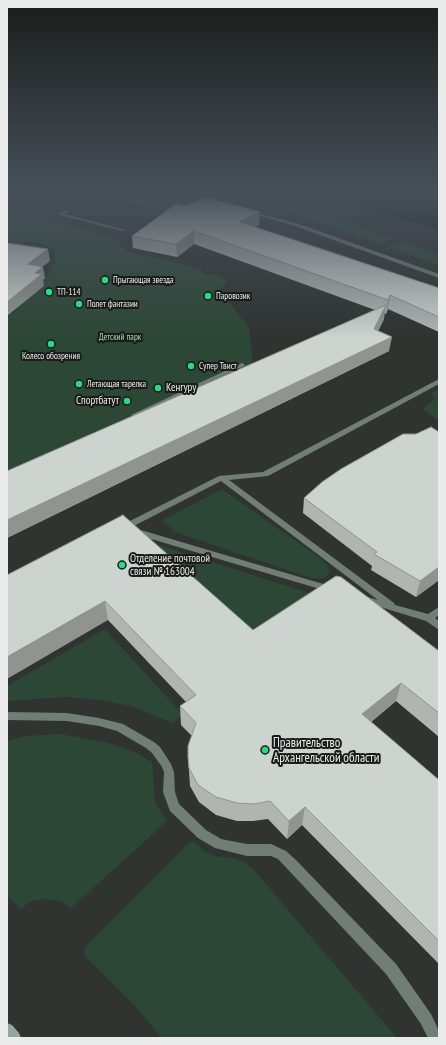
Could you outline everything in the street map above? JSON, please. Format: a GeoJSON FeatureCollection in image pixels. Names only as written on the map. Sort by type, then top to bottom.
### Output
{"type":"FeatureCollection","features":[{"type":"Feature","properties":{"kind":"main road"},"geometry":{"type":"LineString","coordinates":[[7,1030],[14,1038]]}},
{"type":"Feature","properties":{"kind":"street"},"geometry":{"type":"LineString","coordinates":[[338,240],[439,276]]}},
{"type":"Feature","properties":{"kind":"street"},"geometry":{"type":"LineString","coordinates":[[128,418],[242,365]]}},
{"type":"Feature","properties":{"kind":"street"},"geometry":{"type":"LineString","coordinates":[[338,591],[120,530],[222,478],[265,474],[438,381]]}},
{"type":"Feature","properties":{"kind":"street"},"geometry":{"type":"LineString","coordinates":[[222,478],[394,608]]}},
{"type":"Feature","properties":{"kind":"street"},"geometry":{"type":"LineString","coordinates":[[352,596],[429,618],[439,626]]}},
{"type":"Feature","properties":{"kind":"street"},"geometry":{"type":"LineString","coordinates":[[429,618],[439,610]]}},
{"type":"Feature","properties":{"kind":"street"},"geometry":{"type":"LineString","coordinates":[[7,716],[67,717],[99,722],[118,727],[150,744],[166,764],[169,772],[169,792],[174,807],[202,834],[219,844],[247,850],[271,850],[282,855],[391,968],[426,1019],[435,1038]]}},
{"type":"Feature","properties":{"kind":"green space","name":"Детский парк"},"geometry":{"type":"Polygon","coordinates":[[[7,240],[116,240],[126,251],[200,269],[204,274],[215,275],[227,280],[225,285],[218,290],[249,327],[253,366],[7,487],[7,318],[20,307],[47,276],[55,260],[54,254],[56,251],[43,244],[24,241],[23,244],[19,246],[7,244],[7,240]]]}},
{"type":"Feature","properties":{"kind":"green space"},"geometry":{"type":"Polygon","coordinates":[[[269,240],[301,240],[351,257],[337,264],[269,240]]]}},
{"type":"Feature","properties":{"kind":"green space"},"geometry":{"type":"Polygon","coordinates":[[[367,240],[388,240],[379,244],[367,240]]]}},
{"type":"Feature","properties":{"kind":"green space"},"geometry":{"type":"Polygon","coordinates":[[[401,242],[439,255],[439,265],[388,247],[401,242]]]}},
{"type":"Feature","properties":{"kind":"green space"},"geometry":{"type":"Polygon","coordinates":[[[439,390],[439,421],[423,409],[435,399],[430,393],[439,390]]]}},
{"type":"Feature","properties":{"kind":"green space"},"geometry":{"type":"Polygon","coordinates":[[[222,489],[324,561],[330,571],[328,575],[323,579],[311,578],[175,532],[163,520],[222,489]]]}},
{"type":"Feature","properties":{"kind":"green space"},"geometry":{"type":"Polygon","coordinates":[[[127,535],[322,597],[274,694],[127,535]]]}},
{"type":"Feature","properties":{"kind":"green space"},"geometry":{"type":"Polygon","coordinates":[[[105,629],[183,715],[172,723],[131,706],[100,700],[66,697],[7,701],[7,686],[105,629]]]}},
{"type":"Feature","properties":{"kind":"green space"},"geometry":{"type":"Polygon","coordinates":[[[60,734],[108,743],[137,753],[152,762],[155,802],[167,821],[71,908],[61,901],[43,899],[29,902],[21,909],[7,896],[7,741],[25,736],[60,734]]]}},
{"type":"Feature","properties":{"kind":"green space"},"geometry":{"type":"Polygon","coordinates":[[[190,842],[196,843],[204,851],[215,856],[233,858],[244,862],[254,870],[397,1038],[162,1038],[135,1006],[85,956],[84,948],[190,842]]]}},
{"type":"Feature","properties":{"kind":"building"},"geometry":{"type":"Polygon","coordinates":[[[153,240],[182,240],[176,244],[153,240]]]}},
{"type":"Feature","properties":{"kind":"building"},"geometry":{"type":"Polygon","coordinates":[[[219,240],[294,240],[439,288],[439,317],[390,295],[388,300],[219,240]]]}},
{"type":"Feature","properties":{"kind":"building"},"geometry":{"type":"Polygon","coordinates":[[[7,243],[48,249],[28,264],[43,267],[35,273],[42,274],[7,302],[7,243]]]}},
{"type":"Feature","properties":{"kind":"building"},"geometry":{"type":"Polygon","coordinates":[[[386,305],[374,329],[392,337],[7,520],[7,471],[386,305]]]}},
{"type":"Feature","properties":{"kind":"building"},"geometry":{"type":"Polygon","coordinates":[[[431,427],[439,432],[439,567],[420,581],[374,554],[377,552],[304,498],[322,482],[341,469],[403,434],[416,434],[431,427]]]}},
{"type":"Feature","properties":{"kind":"building","name":"Правительство Архангельской области"},"geometry":{"type":"Polygon","coordinates":[[[123,515],[253,630],[336,576],[341,577],[439,651],[439,713],[401,683],[362,714],[439,780],[439,941],[305,807],[289,821],[270,801],[254,804],[237,803],[216,797],[198,785],[189,768],[188,757],[188,746],[196,723],[180,706],[196,695],[105,601],[7,657],[7,575],[123,515]]]}},
{"type":"Feature","properties":{"kind":"place","name":"Прыгающая звезда"},"geometry":{"type":"Point","coordinates":[105,280]}},
{"type":"Feature","properties":{"kind":"place","name":"ТП-114"},"geometry":{"type":"Point","coordinates":[49,292]}},
{"type":"Feature","properties":{"kind":"place","name":"Паровозик"},"geometry":{"type":"Point","coordinates":[208,296]}},
{"type":"Feature","properties":{"kind":"place","name":"Полет фантазии"},"geometry":{"type":"Point","coordinates":[79,304]}},
{"type":"Feature","properties":{"kind":"place","name":"Колесо обозрения"},"geometry":{"type":"Point","coordinates":[51,344]}},
{"type":"Feature","properties":{"kind":"place","name":"Супер Твист"},"geometry":{"type":"Point","coordinates":[191,366]}},
{"type":"Feature","properties":{"kind":"place","name":"Летающая тарелка"},"geometry":{"type":"Point","coordinates":[79,384]}},
{"type":"Feature","properties":{"kind":"place","name":"Кенгуру"},"geometry":{"type":"Point","coordinates":[158,388]}},
{"type":"Feature","properties":{"kind":"place","name":"Спортбатут"},"geometry":{"type":"Point","coordinates":[127,401]}},
{"type":"Feature","properties":{"kind":"place","name":"Отделение почтовой связи № 163004"},"geometry":{"type":"Point","coordinates":[122,565]}},
{"type":"Feature","properties":{"kind":"place","name":"Правительство Архангельской области"},"geometry":{"type":"Point","coordinates":[265,750]}}]}
